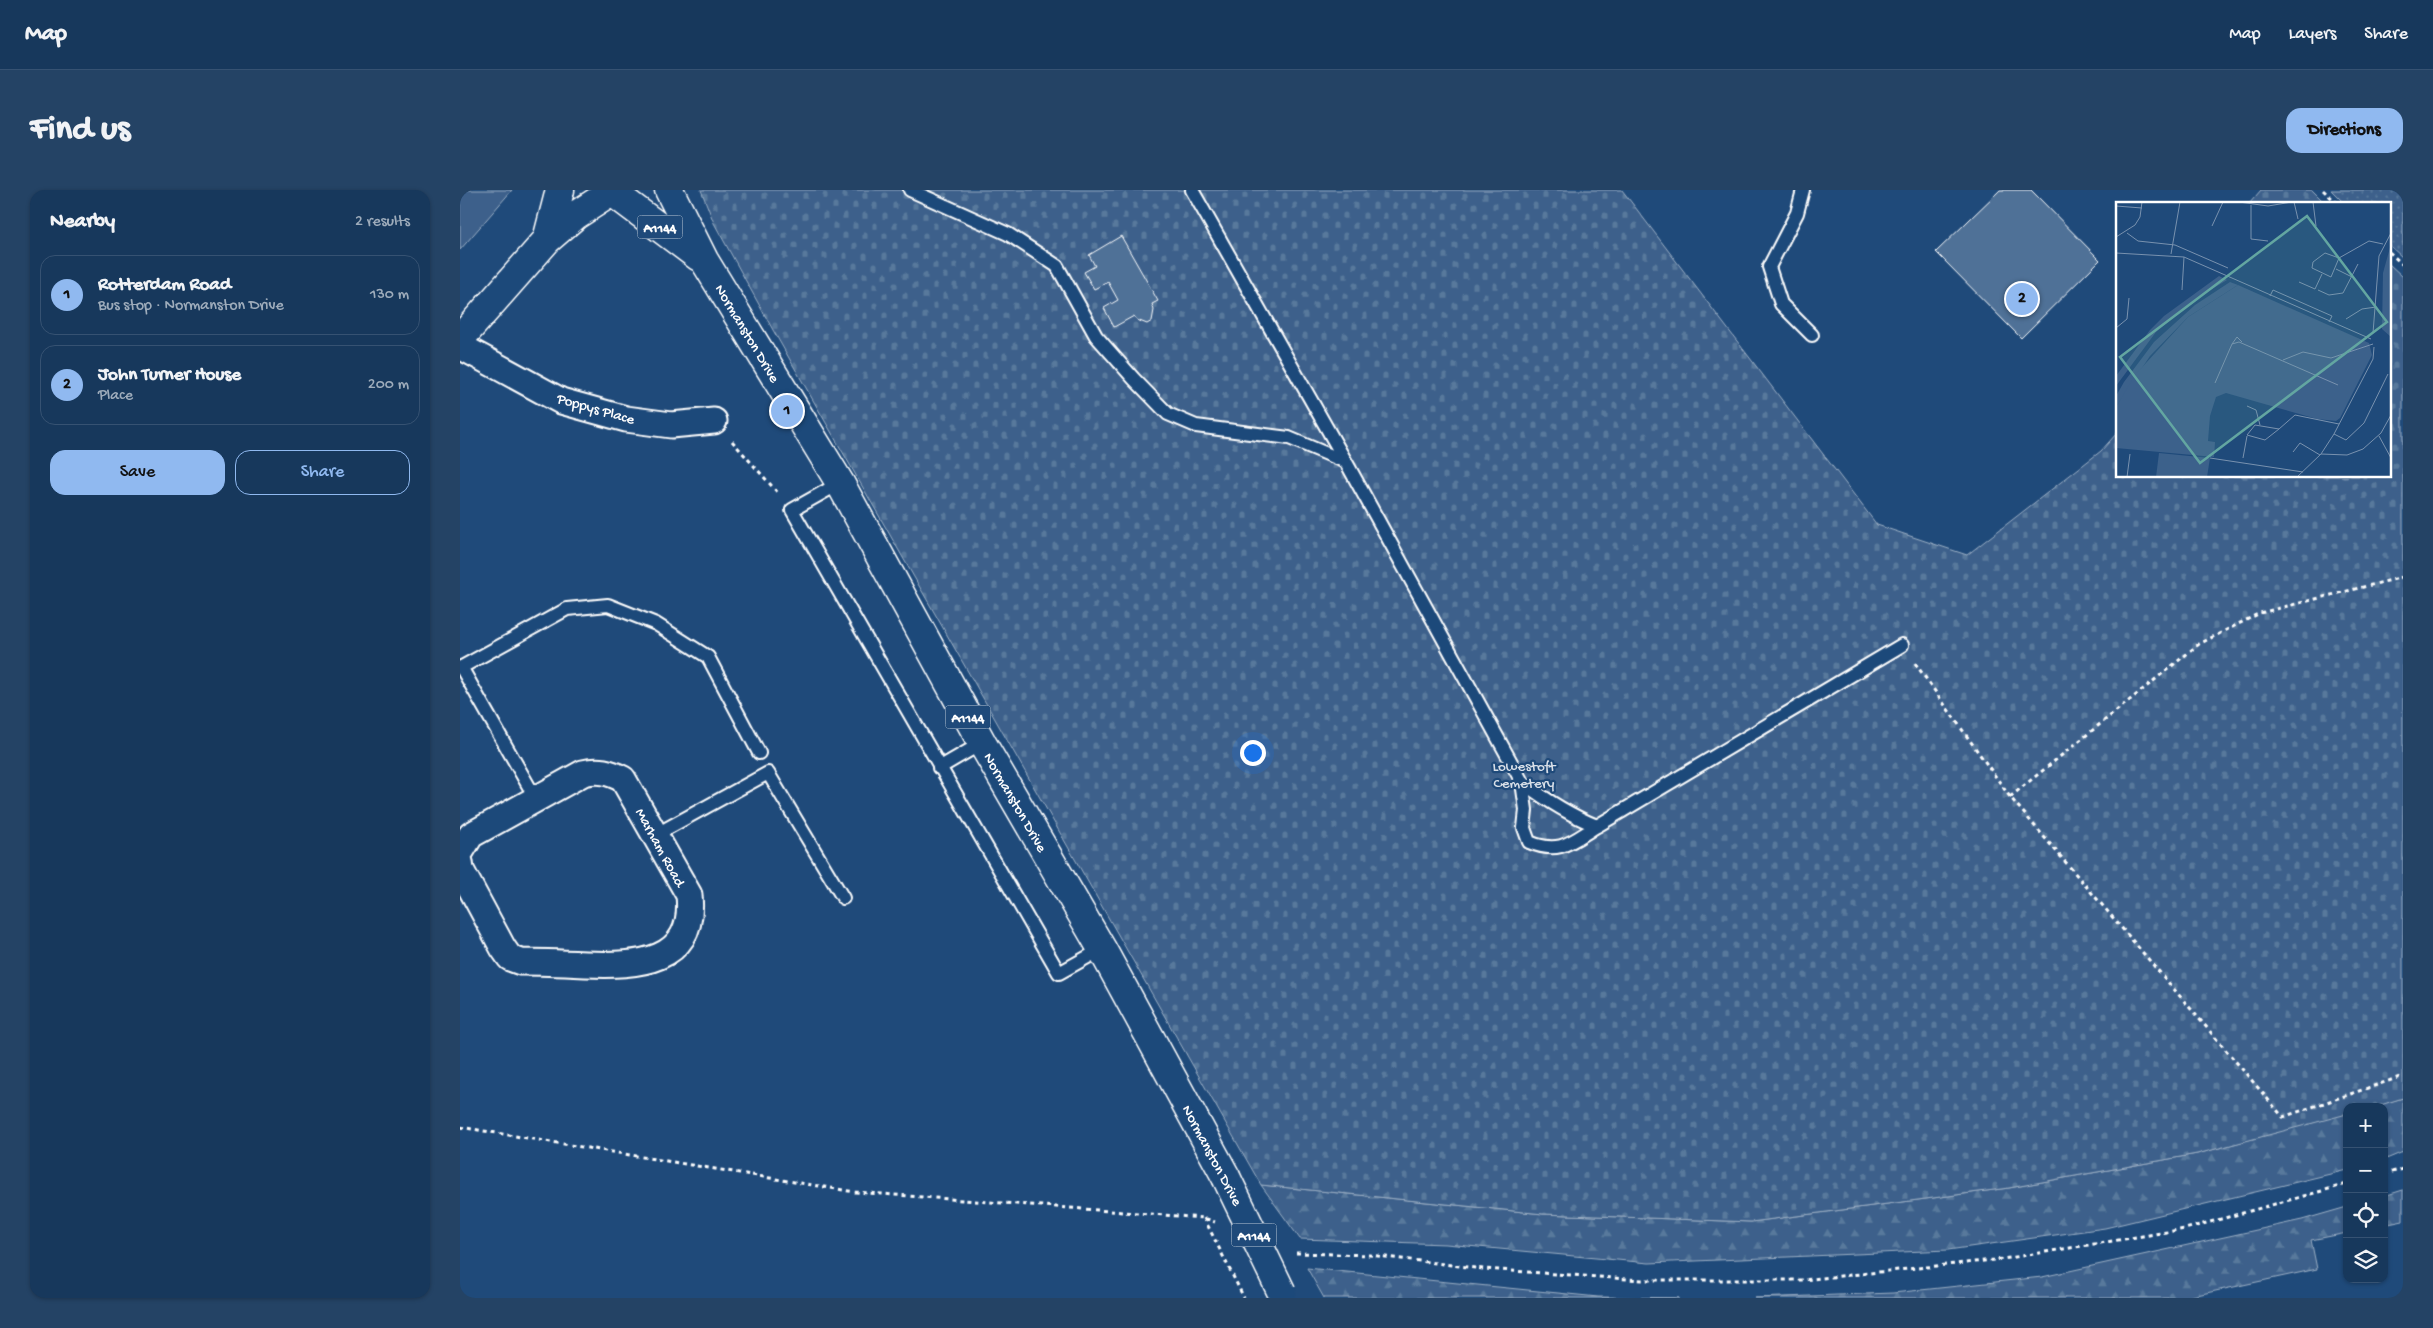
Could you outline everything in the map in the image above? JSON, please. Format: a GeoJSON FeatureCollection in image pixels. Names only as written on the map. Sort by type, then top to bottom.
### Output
{"type":"FeatureCollection","features":[{"type":"Feature","properties":{"kind":"main road"},"geometry":{"type":"LineString","coordinates":[[547,240],[560,190]]}},
{"type":"Feature","properties":{"kind":"main road","name":"Normanston Drive"},"geometry":{"type":"LineString","coordinates":[[669,190],[704,260],[840,483],[982,743],[1102,949],[1226,1177],[1284,1295]]}},
{"type":"Feature","properties":{"kind":"main road"},"geometry":{"type":"LineString","coordinates":[[460,339],[547,240],[576,215],[610,192]]}},
{"type":"Feature","properties":{"kind":"main road","name":"Normanston Drive"},"geometry":{"type":"LineString","coordinates":[[610,192],[704,260]]}},
{"type":"Feature","properties":{"kind":"street","name":"Poppys Place"},"geometry":{"type":"LineString","coordinates":[[460,346],[561,401],[626,419],[671,425],[714,421]]}},
{"type":"Feature","properties":{"kind":"street","name":"Marham Road"},"geometry":{"type":"LineString","coordinates":[[460,853],[471,835],[583,773],[597,770],[608,772],[623,779],[689,895],[690,911],[686,929],[675,945],[664,956],[623,965],[521,962],[510,958],[461,870],[460,862]]}},
{"type":"Feature","properties":{"kind":"lane"},"geometry":{"type":"LineString","coordinates":[[910,190],[1008,234],[1057,266],[1096,336],[1168,414],[1196,426],[1289,438],[1346,462]]}},
{"type":"Feature","properties":{"kind":"lane"},"geometry":{"type":"LineString","coordinates":[[1192,190],[1346,462],[1522,782],[1526,810],[1524,828],[1530,842],[1546,849],[1564,847],[1902,645]]}},
{"type":"Feature","properties":{"kind":"lane"},"geometry":{"type":"LineString","coordinates":[[1803,190],[1797,213],[1769,267],[1781,304],[1812,335]]}},
{"type":"Feature","properties":{"kind":"lane"},"geometry":{"type":"LineString","coordinates":[[840,483],[792,510],[939,768],[1059,973],[1102,949]]}},
{"type":"Feature","properties":{"kind":"lane"},"geometry":{"type":"LineString","coordinates":[[536,799],[461,667],[567,609],[608,606],[656,624],[708,657],[759,753]]}},
{"type":"Feature","properties":{"kind":"lane"},"geometry":{"type":"LineString","coordinates":[[939,768],[982,743]]}},
{"type":"Feature","properties":{"kind":"lane"},"geometry":{"type":"LineString","coordinates":[[655,835],[768,773],[843,898]]}},
{"type":"Feature","properties":{"kind":"lane"},"geometry":{"type":"LineString","coordinates":[[1522,782],[1545,799],[1575,817],[1597,826]]}},
{"type":"Feature","properties":{"kind":"path"},"geometry":{"type":"LineString","coordinates":[[2323,190],[2336,202]]}},
{"type":"Feature","properties":{"kind":"path"},"geometry":{"type":"LineString","coordinates":[[2390,253],[2403,265]]}},
{"type":"Feature","properties":{"kind":"path"},"geometry":{"type":"LineString","coordinates":[[714,421],[792,510]]}},
{"type":"Feature","properties":{"kind":"path"},"geometry":{"type":"LineString","coordinates":[[2010,797],[2199,644],[2260,613],[2403,577]]}},
{"type":"Feature","properties":{"kind":"path"},"geometry":{"type":"LineString","coordinates":[[1902,645],[2010,797],[2283,1117],[2403,1076]]}},
{"type":"Feature","properties":{"kind":"path"},"geometry":{"type":"LineString","coordinates":[[460,1127],[856,1192],[1204,1218],[1223,1225]]}},
{"type":"Feature","properties":{"kind":"path"},"geometry":{"type":"LineString","coordinates":[[2388,1173],[2403,1168]]}},
{"type":"Feature","properties":{"kind":"path"},"geometry":{"type":"LineString","coordinates":[[1288,1250],[1298,1254],[1370,1255],[1484,1269],[1642,1280],[1803,1280],[2003,1259],[2185,1229],[2343,1185]]}},
{"type":"Feature","properties":{"kind":"path"},"geometry":{"type":"LineString","coordinates":[[1204,1218],[1244,1298]]}},
{"type":"Feature","properties":{"kind":"green space"},"geometry":{"type":"Polygon","coordinates":[[[460,190],[512,190],[460,250],[460,190]]]}},
{"type":"Feature","properties":{"kind":"green space","name":"Lowestoft Cemetery"},"geometry":{"type":"Polygon","coordinates":[[[701,190],[1622,190],[1877,525],[1967,555],[2101,451],[2116,434],[2116,478],[2390,478],[2390,265],[2403,277],[2403,1098],[2387,1103],[2343,1103],[2343,1115],[2197,1154],[2009,1188],[1751,1222],[1543,1214],[1261,1185],[773,330],[714,223],[701,190]]]}},
{"type":"Feature","properties":{"kind":"green space"},"geometry":{"type":"Polygon","coordinates":[[[2261,190],[2312,190],[2324,202],[2251,202],[2261,190]]]}},
{"type":"Feature","properties":{"kind":"green space"},"geometry":{"type":"Polygon","coordinates":[[[2331,190],[2403,190],[2403,258],[2390,246],[2390,202],[2343,202],[2331,190]]]}},
{"type":"Feature","properties":{"kind":"green space"},"geometry":{"type":"Polygon","coordinates":[[[2403,1098],[2403,1152],[2388,1158],[2388,1103],[2385,1103],[2403,1098]]]}},
{"type":"Feature","properties":{"kind":"green space"},"geometry":{"type":"Polygon","coordinates":[[[2343,1114],[2343,1171],[2105,1228],[1948,1250],[1649,1263],[1446,1244],[1300,1239],[1261,1185],[1543,1214],[1751,1222],[2009,1188],[2197,1154],[2343,1114]]]}},
{"type":"Feature","properties":{"kind":"green space"},"geometry":{"type":"Polygon","coordinates":[[[2403,1190],[2403,1221],[2388,1224],[2388,1195],[2403,1190]]]}},
{"type":"Feature","properties":{"kind":"green space"},"geometry":{"type":"Polygon","coordinates":[[[2343,1208],[2343,1234],[2311,1240],[2317,1269],[2183,1298],[1755,1298],[1893,1293],[2042,1277],[2302,1220],[2343,1208]]]}},
{"type":"Feature","properties":{"kind":"green space"},"geometry":{"type":"Polygon","coordinates":[[[1307,1268],[1598,1297],[1679,1298],[1324,1298],[1307,1268]]]}},
{"type":"Feature","properties":{"kind":"building"},"geometry":{"type":"Polygon","coordinates":[[[2000,190],[2031,190],[2100,260],[2021,338],[1936,252],[2000,190]]]}},
{"type":"Feature","properties":{"kind":"building"},"geometry":{"type":"Polygon","coordinates":[[[1121,236],[1158,301],[1152,304],[1154,310],[1152,321],[1147,324],[1137,320],[1134,316],[1114,327],[1104,308],[1118,300],[1108,282],[1094,289],[1084,272],[1095,266],[1089,255],[1121,236]]]}},
{"type":"Feature","properties":{"kind":"place","name":"John Turner House"},"geometry":{"type":"Point","coordinates":[2022,299]}},
{"type":"Feature","properties":{"kind":"place","name":"Rotterdam Road"},"geometry":{"type":"Point","coordinates":[787,411]}}]}
